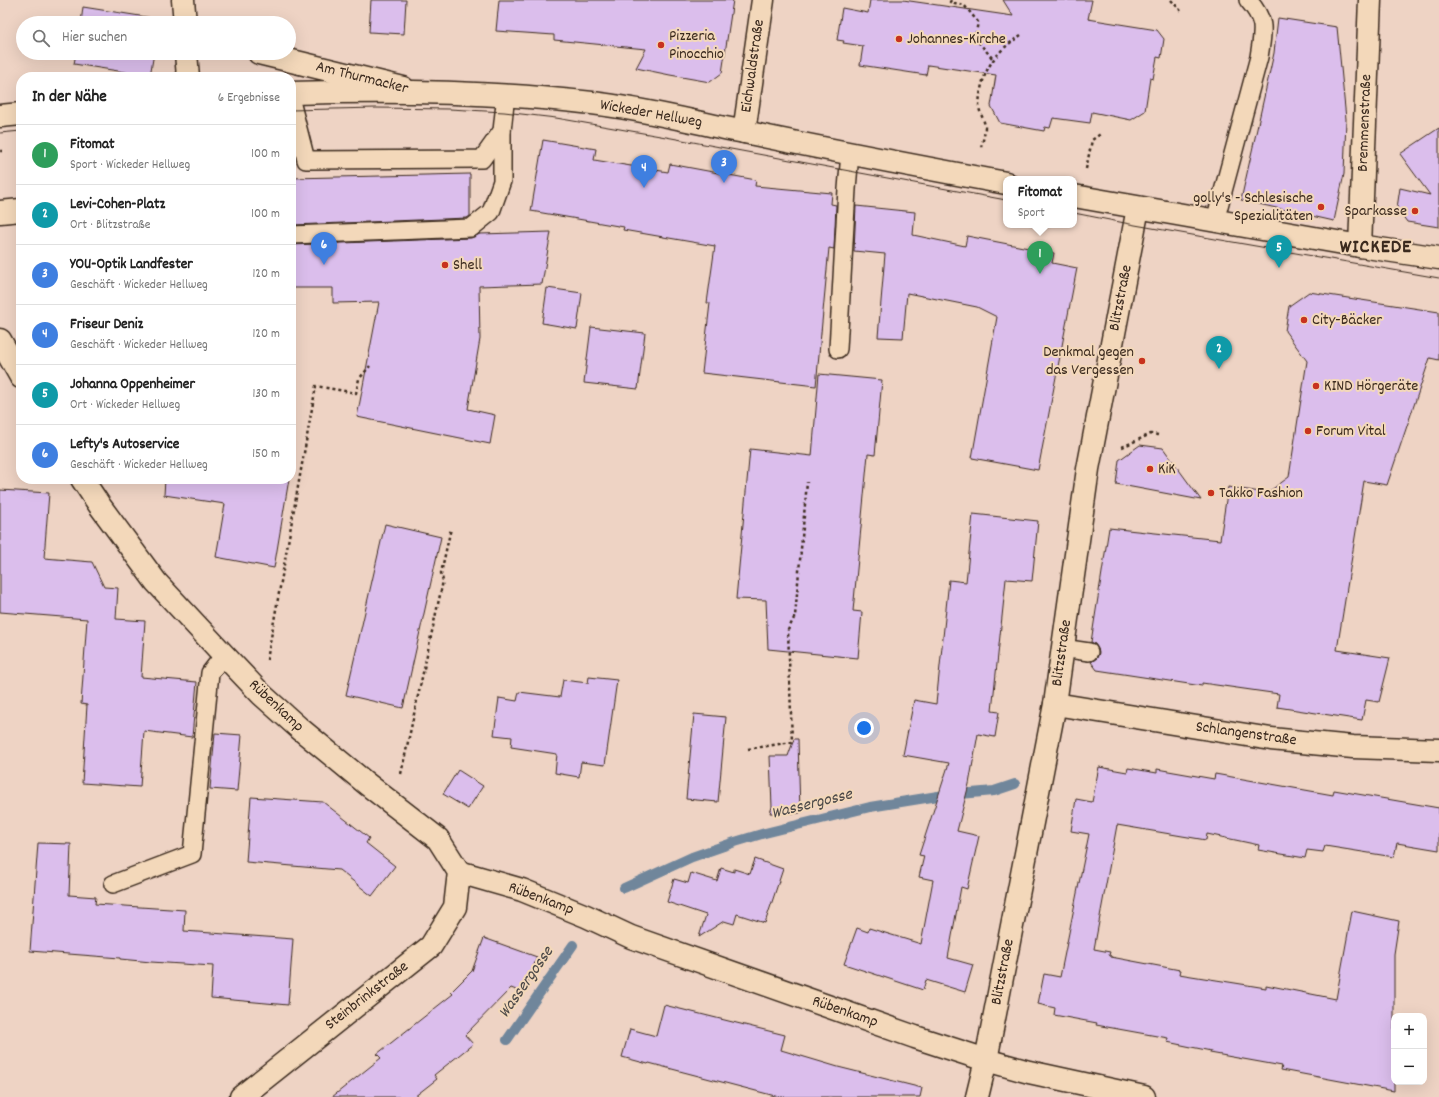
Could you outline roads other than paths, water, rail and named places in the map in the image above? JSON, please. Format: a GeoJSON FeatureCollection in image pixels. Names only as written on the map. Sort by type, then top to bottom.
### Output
{"type":"FeatureCollection","features":[{"type":"Feature","properties":{"kind":"street"},"geometry":{"type":"LineString","coordinates":[[183,0],[185,16]]}},
{"type":"Feature","properties":{"kind":"street","name":"Eichwaldstraße"},"geometry":{"type":"LineString","coordinates":[[744,132],[763,0]]}},
{"type":"Feature","properties":{"kind":"street","name":"Bremmenstraße"},"geometry":{"type":"LineString","coordinates":[[1360,246],[1370,0]]}},
{"type":"Feature","properties":{"kind":"street"},"geometry":{"type":"LineString","coordinates":[[187,60],[188,72]]}},
{"type":"Feature","properties":{"kind":"street","name":"Am Thurmacker"},"geometry":{"type":"LineString","coordinates":[[288,60],[417,91]]}},
{"type":"Feature","properties":{"kind":"street","name":"Wickeder Hellweg"},"geometry":{"type":"LineString","coordinates":[[296,93],[417,91],[506,94],[593,103],[668,115],[744,132],[1003,182]]}},
{"type":"Feature","properties":{"kind":"street"},"geometry":{"type":"LineString","coordinates":[[0,116],[16,114]]}},
{"type":"Feature","properties":{"kind":"street"},"geometry":{"type":"LineString","coordinates":[[1077,197],[1360,246],[1439,258]]}},
{"type":"Feature","properties":{"kind":"street","name":"Blitzstraße"},"geometry":{"type":"LineString","coordinates":[[977,1097],[986,1060],[1054,704],[1088,469],[1138,208]]}},
{"type":"Feature","properties":{"kind":"street"},"geometry":{"type":"LineString","coordinates":[[0,212],[16,210]]}},
{"type":"Feature","properties":{"kind":"street"},"geometry":{"type":"LineString","coordinates":[[0,340],[16,368]]}},
{"type":"Feature","properties":{"kind":"street","name":"Rübenkamp"},"geometry":{"type":"LineString","coordinates":[[85,484],[156,582],[261,694],[299,728],[367,784],[438,838],[458,872],[522,890],[586,916],[631,937],[915,1037],[1029,1072],[1144,1097]]}},
{"type":"Feature","properties":{"kind":"street","name":"Schlangenstraße"},"geometry":{"type":"LineString","coordinates":[[1054,704],[1271,739],[1353,747],[1439,750]]}},
{"type":"Feature","properties":{"kind":"street","name":"Steinbrinkstraße"},"geometry":{"type":"LineString","coordinates":[[241,1097],[431,946],[455,907],[458,872]]}},
{"type":"Feature","properties":{"kind":"lane"},"geometry":{"type":"LineString","coordinates":[[1215,221],[1260,51],[1263,31],[1259,14],[1248,0]]}},
{"type":"Feature","properties":{"kind":"lane"},"geometry":{"type":"LineString","coordinates":[[296,235],[471,228],[490,212],[502,181],[502,131],[506,94]]}},
{"type":"Feature","properties":{"kind":"lane"},"geometry":{"type":"LineString","coordinates":[[296,147],[306,160],[482,159],[502,131]]}},
{"type":"Feature","properties":{"kind":"lane"},"geometry":{"type":"LineString","coordinates":[[838,349],[850,153]]}},
{"type":"Feature","properties":{"kind":"lane"},"geometry":{"type":"LineString","coordinates":[[1062,648],[1089,652]]}},
{"type":"Feature","properties":{"kind":"lane"},"geometry":{"type":"LineString","coordinates":[[113,884],[192,854],[210,673],[224,655]]}},
{"type":"Feature","properties":{"kind":"waterway","name":"Wassergosse"},"geometry":{"type":"LineString","coordinates":[[624,888],[692,857],[765,833],[870,807],[938,796],[994,791],[1015,784]]}},
{"type":"Feature","properties":{"kind":"waterway","name":"Wassergosse"},"geometry":{"type":"LineString","coordinates":[[507,1040],[573,945]]}},
{"type":"Feature","properties":{"kind":"tram line"},"geometry":{"type":"LineString","coordinates":[[296,110],[376,108],[449,109],[504,112],[556,118],[1003,199]]}},
{"type":"Feature","properties":{"kind":"tram line"},"geometry":{"type":"LineString","coordinates":[[0,133],[16,131]]}},
{"type":"Feature","properties":{"kind":"tram line"},"geometry":{"type":"LineString","coordinates":[[1077,214],[1439,278]]}},
{"type":"Feature","properties":{"kind":"place","name":"Johannes-Kirche"},"geometry":{"type":"Point","coordinates":[899,39]}},
{"type":"Feature","properties":{"kind":"place","name":"Pizzeria Pinocchio"},"geometry":{"type":"Point","coordinates":[661,45]}},
{"type":"Feature","properties":{"kind":"place","name":"YOU-Optik Landfester"},"geometry":{"type":"Point","coordinates":[724,183]}},
{"type":"Feature","properties":{"kind":"place","name":"Friseur Deniz"},"geometry":{"type":"Point","coordinates":[644,188]}},
{"type":"Feature","properties":{"kind":"place","name":"golly's - Schlesische Spezialitäten"},"geometry":{"type":"Point","coordinates":[1321,207]}},
{"type":"Feature","properties":{"kind":"place","name":"Sparkasse"},"geometry":{"type":"Point","coordinates":[1415,211]}},
{"type":"Feature","properties":{"kind":"place","name":"Lefty's Autoservice"},"geometry":{"type":"Point","coordinates":[324,265]}},
{"type":"Feature","properties":{"kind":"place","name":"Shell"},"geometry":{"type":"Point","coordinates":[445,265]}},
{"type":"Feature","properties":{"kind":"place","name":"Johanna Oppenheimer"},"geometry":{"type":"Point","coordinates":[1279,268]}},
{"type":"Feature","properties":{"kind":"place","name":"Fitomat"},"geometry":{"type":"Point","coordinates":[1040,274]}},
{"type":"Feature","properties":{"kind":"place","name":"City-Bäcker"},"geometry":{"type":"Point","coordinates":[1304,320]}},
{"type":"Feature","properties":{"kind":"place","name":"Denkmal gegen das Vergessen"},"geometry":{"type":"Point","coordinates":[1142,361]}},
{"type":"Feature","properties":{"kind":"place","name":"Levi-Cohen-Platz"},"geometry":{"type":"Point","coordinates":[1219,369]}},
{"type":"Feature","properties":{"kind":"place","name":"KIND Hörgeräte"},"geometry":{"type":"Point","coordinates":[1316,386]}},
{"type":"Feature","properties":{"kind":"place","name":"Forum Vital"},"geometry":{"type":"Point","coordinates":[1308,431]}},
{"type":"Feature","properties":{"kind":"place","name":"KiK"},"geometry":{"type":"Point","coordinates":[1150,469]}},
{"type":"Feature","properties":{"kind":"place","name":"Takko Fashion"},"geometry":{"type":"Point","coordinates":[1211,493]}},
{"type":"Feature","properties":{"kind":"district","name":"WICKEDE"},"geometry":{"type":"Point","coordinates":[1376,248]}}]}
